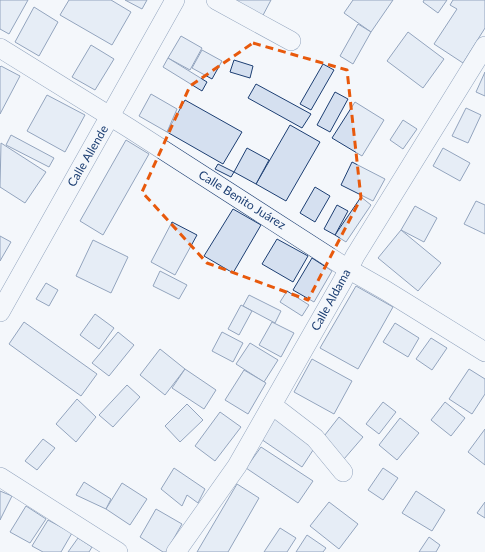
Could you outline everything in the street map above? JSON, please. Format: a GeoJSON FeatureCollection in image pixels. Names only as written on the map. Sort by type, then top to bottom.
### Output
{"type":"FeatureCollection","features":[{"type":"Feature","properties":{"kind":"street","name":"Calle Allende"},"geometry":{"type":"LineString","coordinates":[[0,312],[175,0]]}},
{"type":"Feature","properties":{"kind":"street"},"geometry":{"type":"LineString","coordinates":[[216,0],[291,41]]}},
{"type":"Feature","properties":{"kind":"street","name":"Calle Aldama"},"geometry":{"type":"LineString","coordinates":[[176,552],[237,466],[348,269],[485,46]]}},
{"type":"Feature","properties":{"kind":"street","name":"Calle Benito Juárez"},"geometry":{"type":"LineString","coordinates":[[0,48],[135,132],[348,269],[385,290],[485,352]]}},
{"type":"Feature","properties":{"kind":"street"},"geometry":{"type":"LineString","coordinates":[[272,405],[315,438],[343,472]]}},
{"type":"Feature","properties":{"kind":"street"},"geometry":{"type":"LineString","coordinates":[[0,477],[118,552]]}},
{"type":"Feature","properties":{"kind":"highlighted area"},"geometry":{"type":"Polygon","coordinates":[[[253,43],[347,70],[361,198],[308,300],[207,263],[142,192],[190,86],[253,43]]]}},
{"type":"Feature","properties":{"kind":"building"},"geometry":{"type":"Polygon","coordinates":[[[0,0],[28,0],[9,34],[0,29],[0,0]]]}},
{"type":"Feature","properties":{"kind":"building"},"geometry":{"type":"Polygon","coordinates":[[[69,0],[111,0],[131,12],[112,45],[60,15],[69,0]]]}},
{"type":"Feature","properties":{"kind":"building"},"geometry":{"type":"Polygon","coordinates":[[[125,0],[147,0],[142,9],[125,0]]]}},
{"type":"Feature","properties":{"kind":"building"},"geometry":{"type":"Polygon","coordinates":[[[231,0],[271,0],[261,19],[231,0]]]}},
{"type":"Feature","properties":{"kind":"building"},"geometry":{"type":"Polygon","coordinates":[[[353,0],[393,0],[371,32],[344,13],[353,0]]]}},
{"type":"Feature","properties":{"kind":"building"},"geometry":{"type":"Polygon","coordinates":[[[424,0],[447,0],[438,13],[423,2],[424,0]]]}},
{"type":"Feature","properties":{"kind":"building"},"geometry":{"type":"Polygon","coordinates":[[[453,0],[485,0],[485,28],[463,63],[434,44],[457,9],[450,5],[453,0]]]}},
{"type":"Feature","properties":{"kind":"building"},"geometry":{"type":"Polygon","coordinates":[[[34,7],[58,22],[39,56],[15,42],[34,7]]]}},
{"type":"Feature","properties":{"kind":"building"},"geometry":{"type":"Polygon","coordinates":[[[358,24],[371,32],[353,64],[340,56],[358,24]]]}},
{"type":"Feature","properties":{"kind":"building"},"geometry":{"type":"Polygon","coordinates":[[[408,32],[444,59],[423,88],[387,61],[408,32]]]}},
{"type":"Feature","properties":{"kind":"building"},"geometry":{"type":"Polygon","coordinates":[[[181,36],[202,48],[190,70],[168,58],[181,36]]]}},
{"type":"Feature","properties":{"kind":"building"},"geometry":{"type":"Polygon","coordinates":[[[91,45],[114,59],[95,90],[72,77],[91,45]]]}},
{"type":"Feature","properties":{"kind":"building"},"geometry":{"type":"Polygon","coordinates":[[[202,50],[222,61],[212,79],[192,68],[202,50]]]}},
{"type":"Feature","properties":{"kind":"building"},"geometry":{"type":"Polygon","coordinates":[[[168,58],[207,82],[202,91],[163,67],[168,58]]]}},
{"type":"Feature","properties":{"kind":"building"},"geometry":{"type":"Polygon","coordinates":[[[234,60],[253,66],[250,78],[230,72],[234,60]]]}},
{"type":"Feature","properties":{"kind":"building"},"geometry":{"type":"Polygon","coordinates":[[[323,64],[334,70],[311,110],[300,104],[323,64]]]}},
{"type":"Feature","properties":{"kind":"building"},"geometry":{"type":"Polygon","coordinates":[[[1,66],[20,76],[0,114],[0,67],[1,66]]]}},
{"type":"Feature","properties":{"kind":"building"},"geometry":{"type":"Polygon","coordinates":[[[485,72],[485,96],[476,92],[485,72]]]}},
{"type":"Feature","properties":{"kind":"building"},"geometry":{"type":"Polygon","coordinates":[[[256,84],[311,114],[302,128],[248,98],[256,84]]]}},
{"type":"Feature","properties":{"kind":"building"},"geometry":{"type":"Polygon","coordinates":[[[335,92],[348,99],[330,132],[317,125],[335,92]]]}},
{"type":"Feature","properties":{"kind":"building"},"geometry":{"type":"Polygon","coordinates":[[[151,94],[177,109],[167,132],[139,116],[151,94]]]}},
{"type":"Feature","properties":{"kind":"building"},"geometry":{"type":"Polygon","coordinates":[[[47,95],[85,115],[65,152],[27,131],[47,95]]]}},
{"type":"Feature","properties":{"kind":"building"},"geometry":{"type":"Polygon","coordinates":[[[185,100],[242,132],[223,164],[167,132],[185,100]]]}},
{"type":"Feature","properties":{"kind":"building"},"geometry":{"type":"Polygon","coordinates":[[[355,102],[384,120],[362,156],[332,138],[355,102]]]}},
{"type":"Feature","properties":{"kind":"building"},"geometry":{"type":"Polygon","coordinates":[[[466,108],[481,115],[468,143],[452,136],[466,108]]]}},
{"type":"Feature","properties":{"kind":"building"},"geometry":{"type":"Polygon","coordinates":[[[403,120],[417,129],[403,149],[390,140],[403,120]]]}},
{"type":"Feature","properties":{"kind":"building"},"geometry":{"type":"Polygon","coordinates":[[[290,125],[320,142],[286,201],[256,184],[290,125]]]}},
{"type":"Feature","properties":{"kind":"building"},"geometry":{"type":"Polygon","coordinates":[[[11,135],[54,158],[49,167],[6,145],[11,135]]]}},
{"type":"Feature","properties":{"kind":"building"},"geometry":{"type":"Polygon","coordinates":[[[126,140],[149,154],[103,235],[80,221],[126,140]]]}},
{"type":"Feature","properties":{"kind":"building"},"geometry":{"type":"Polygon","coordinates":[[[1,143],[46,172],[25,203],[0,187],[1,143]]]}},
{"type":"Feature","properties":{"kind":"building"},"geometry":{"type":"Polygon","coordinates":[[[247,148],[269,160],[256,184],[234,172],[247,148]]]}},
{"type":"Feature","properties":{"kind":"building"},"geometry":{"type":"Polygon","coordinates":[[[443,148],[470,163],[460,181],[433,166],[443,148]]]}},
{"type":"Feature","properties":{"kind":"building"},"geometry":{"type":"Polygon","coordinates":[[[352,162],[385,179],[373,201],[341,185],[352,162]]]}},
{"type":"Feature","properties":{"kind":"building"},"geometry":{"type":"Polygon","coordinates":[[[218,164],[234,172],[231,177],[215,169],[218,164]]]}},
{"type":"Feature","properties":{"kind":"building"},"geometry":{"type":"Polygon","coordinates":[[[315,187],[330,196],[315,222],[300,213],[315,187]]]}},
{"type":"Feature","properties":{"kind":"building"},"geometry":{"type":"Polygon","coordinates":[[[361,197],[371,205],[346,242],[335,235],[361,197]]]}},
{"type":"Feature","properties":{"kind":"building"},"geometry":{"type":"Polygon","coordinates":[[[476,201],[485,205],[485,234],[464,224],[476,201]]]}},
{"type":"Feature","properties":{"kind":"building"},"geometry":{"type":"Polygon","coordinates":[[[337,205],[348,211],[335,235],[324,229],[337,205]]]}},
{"type":"Feature","properties":{"kind":"building"},"geometry":{"type":"Polygon","coordinates":[[[415,206],[437,218],[424,242],[401,230],[415,206]]]}},
{"type":"Feature","properties":{"kind":"building"},"geometry":{"type":"Polygon","coordinates":[[[233,209],[261,225],[233,273],[204,256],[233,209]]]}},
{"type":"Feature","properties":{"kind":"building"},"geometry":{"type":"Polygon","coordinates":[[[172,222],[197,235],[175,275],[151,262],[172,222]]]}},
{"type":"Feature","properties":{"kind":"building"},"geometry":{"type":"Polygon","coordinates":[[[401,230],[441,263],[418,291],[378,258],[401,230]]]}},
{"type":"Feature","properties":{"kind":"building"},"geometry":{"type":"Polygon","coordinates":[[[0,236],[11,242],[0,261],[0,236]]]}},
{"type":"Feature","properties":{"kind":"building"},"geometry":{"type":"Polygon","coordinates":[[[277,239],[308,256],[293,282],[262,264],[277,239]]]}},
{"type":"Feature","properties":{"kind":"building"},"geometry":{"type":"Polygon","coordinates":[[[93,240],[128,257],[111,293],[76,276],[93,240]]]}},
{"type":"Feature","properties":{"kind":"building"},"geometry":{"type":"Polygon","coordinates":[[[312,258],[332,271],[314,302],[293,290],[312,258]]]}},
{"type":"Feature","properties":{"kind":"building"},"geometry":{"type":"Polygon","coordinates":[[[160,271],[187,285],[179,299],[153,286],[160,271]]]}},
{"type":"Feature","properties":{"kind":"building"},"geometry":{"type":"Polygon","coordinates":[[[46,283],[58,290],[49,306],[36,299],[46,283]]]}},
{"type":"Feature","properties":{"kind":"building"},"geometry":{"type":"Polygon","coordinates":[[[356,286],[393,307],[358,369],[320,348],[356,286]]]}},
{"type":"Feature","properties":{"kind":"building"},"geometry":{"type":"Polygon","coordinates":[[[287,291],[309,305],[302,316],[280,302],[287,291]]]}},
{"type":"Feature","properties":{"kind":"building"},"geometry":{"type":"Polygon","coordinates":[[[249,295],[281,311],[275,323],[243,306],[249,295]]]}},
{"type":"Feature","properties":{"kind":"building"},"geometry":{"type":"Polygon","coordinates":[[[241,305],[252,311],[239,335],[228,329],[241,305]]]}},
{"type":"Feature","properties":{"kind":"building"},"geometry":{"type":"Polygon","coordinates":[[[95,314],[114,328],[99,349],[80,335],[95,314]]]}},
{"type":"Feature","properties":{"kind":"building"},"geometry":{"type":"Polygon","coordinates":[[[24,322],[97,374],[81,396],[9,344],[24,322]]]}},
{"type":"Feature","properties":{"kind":"building"},"geometry":{"type":"Polygon","coordinates":[[[272,322],[294,333],[281,357],[259,345],[272,322]]]}},
{"type":"Feature","properties":{"kind":"building"},"geometry":{"type":"Polygon","coordinates":[[[395,323],[419,338],[408,357],[383,342],[395,323]]]}},
{"type":"Feature","properties":{"kind":"building"},"geometry":{"type":"Polygon","coordinates":[[[118,332],[134,345],[109,376],[92,363],[118,332]]]}},
{"type":"Feature","properties":{"kind":"building"},"geometry":{"type":"Polygon","coordinates":[[[222,332],[243,343],[233,362],[212,351],[222,332]]]}},
{"type":"Feature","properties":{"kind":"building"},"geometry":{"type":"Polygon","coordinates":[[[431,338],[447,348],[432,370],[416,359],[431,338]]]}},
{"type":"Feature","properties":{"kind":"building"},"geometry":{"type":"Polygon","coordinates":[[[250,343],[278,360],[264,382],[236,364],[250,343]]]}},
{"type":"Feature","properties":{"kind":"building"},"geometry":{"type":"Polygon","coordinates":[[[160,349],[185,369],[165,395],[140,375],[160,349]]]}},
{"type":"Feature","properties":{"kind":"building"},"geometry":{"type":"Polygon","coordinates":[[[312,359],[352,381],[334,414],[294,392],[312,359]]]}},
{"type":"Feature","properties":{"kind":"building"},"geometry":{"type":"Polygon","coordinates":[[[185,369],[216,390],[204,409],[172,388],[185,369]]]}},
{"type":"Feature","properties":{"kind":"building"},"geometry":{"type":"Polygon","coordinates":[[[469,369],[485,379],[485,394],[472,414],[449,399],[469,369]]]}},
{"type":"Feature","properties":{"kind":"building"},"geometry":{"type":"Polygon","coordinates":[[[244,370],[266,383],[248,414],[225,400],[244,370]]]}},
{"type":"Feature","properties":{"kind":"building"},"geometry":{"type":"Polygon","coordinates":[[[127,385],[140,397],[113,427],[99,415],[127,385]]]}},
{"type":"Feature","properties":{"kind":"building"},"geometry":{"type":"Polygon","coordinates":[[[77,399],[96,417],[76,442],[56,424],[77,399]]]}},
{"type":"Feature","properties":{"kind":"building"},"geometry":{"type":"Polygon","coordinates":[[[383,402],[396,412],[379,434],[366,424],[383,402]]]}},
{"type":"Feature","properties":{"kind":"building"},"geometry":{"type":"Polygon","coordinates":[[[445,402],[465,418],[451,436],[431,420],[445,402]]]}},
{"type":"Feature","properties":{"kind":"building"},"geometry":{"type":"Polygon","coordinates":[[[187,404],[203,420],[180,442],[165,426],[187,404]]]}},
{"type":"Feature","properties":{"kind":"building"},"geometry":{"type":"Polygon","coordinates":[[[220,412],[241,427],[215,461],[195,446],[220,412]]]}},
{"type":"Feature","properties":{"kind":"building"},"geometry":{"type":"Polygon","coordinates":[[[274,414],[317,444],[302,467],[258,437],[274,414]]]}},
{"type":"Feature","properties":{"kind":"building"},"geometry":{"type":"Polygon","coordinates":[[[339,417],[363,437],[344,459],[321,440],[339,417]]]}},
{"type":"Feature","properties":{"kind":"building"},"geometry":{"type":"Polygon","coordinates":[[[400,418],[419,433],[397,460],[379,445],[400,418]]]}},
{"type":"Feature","properties":{"kind":"building"},"geometry":{"type":"Polygon","coordinates":[[[485,429],[485,465],[468,452],[485,429]]]}},
{"type":"Feature","properties":{"kind":"building"},"geometry":{"type":"Polygon","coordinates":[[[43,439],[55,448],[37,470],[25,461],[43,439]]]}},
{"type":"Feature","properties":{"kind":"building"},"geometry":{"type":"Polygon","coordinates":[[[261,447],[313,481],[298,503],[246,468],[261,447]]]}},
{"type":"Feature","properties":{"kind":"building"},"geometry":{"type":"Polygon","coordinates":[[[174,468],[205,489],[198,503],[187,495],[182,506],[161,489],[174,468]]]}},
{"type":"Feature","properties":{"kind":"building"},"geometry":{"type":"Polygon","coordinates":[[[383,468],[398,478],[383,500],[368,490],[383,468]]]}},
{"type":"Feature","properties":{"kind":"building"},"geometry":{"type":"Polygon","coordinates":[[[84,482],[111,499],[106,509],[76,495],[84,482]]]}},
{"type":"Feature","properties":{"kind":"building"},"geometry":{"type":"Polygon","coordinates":[[[122,483],[147,499],[130,525],[106,509],[122,483]]]}},
{"type":"Feature","properties":{"kind":"building"},"geometry":{"type":"Polygon","coordinates":[[[237,484],[259,498],[228,552],[197,552],[237,484]]]}},
{"type":"Feature","properties":{"kind":"building"},"geometry":{"type":"Polygon","coordinates":[[[0,491],[12,496],[0,520],[0,491]]]}},
{"type":"Feature","properties":{"kind":"building"},"geometry":{"type":"Polygon","coordinates":[[[416,491],[445,510],[432,531],[402,513],[416,491]]]}},
{"type":"Feature","properties":{"kind":"building"},"geometry":{"type":"Polygon","coordinates":[[[329,502],[358,524],[339,549],[310,526],[329,502]]]}},
{"type":"Feature","properties":{"kind":"building"},"geometry":{"type":"Polygon","coordinates":[[[485,502],[485,518],[477,513],[485,502]]]}},
{"type":"Feature","properties":{"kind":"building"},"geometry":{"type":"Polygon","coordinates":[[[26,506],[46,519],[30,543],[10,532],[26,506]]]}},
{"type":"Feature","properties":{"kind":"building"},"geometry":{"type":"Polygon","coordinates":[[[156,509],[182,524],[166,552],[163,552],[140,537],[156,509]]]}},
{"type":"Feature","properties":{"kind":"building"},"geometry":{"type":"Polygon","coordinates":[[[48,520],[72,533],[61,552],[43,552],[32,546],[48,520]]]}},
{"type":"Feature","properties":{"kind":"building"},"geometry":{"type":"Polygon","coordinates":[[[280,528],[296,538],[287,552],[264,552],[280,528]]]}},
{"type":"Feature","properties":{"kind":"building"},"geometry":{"type":"Polygon","coordinates":[[[307,535],[326,548],[323,552],[296,552],[307,535]]]}},
{"type":"Feature","properties":{"kind":"building"},"geometry":{"type":"Polygon","coordinates":[[[429,537],[440,545],[436,552],[419,552],[429,537]]]}},
{"type":"Feature","properties":{"kind":"building"},"geometry":{"type":"Polygon","coordinates":[[[78,538],[92,547],[89,552],[68,552],[78,538]]]}}]}
